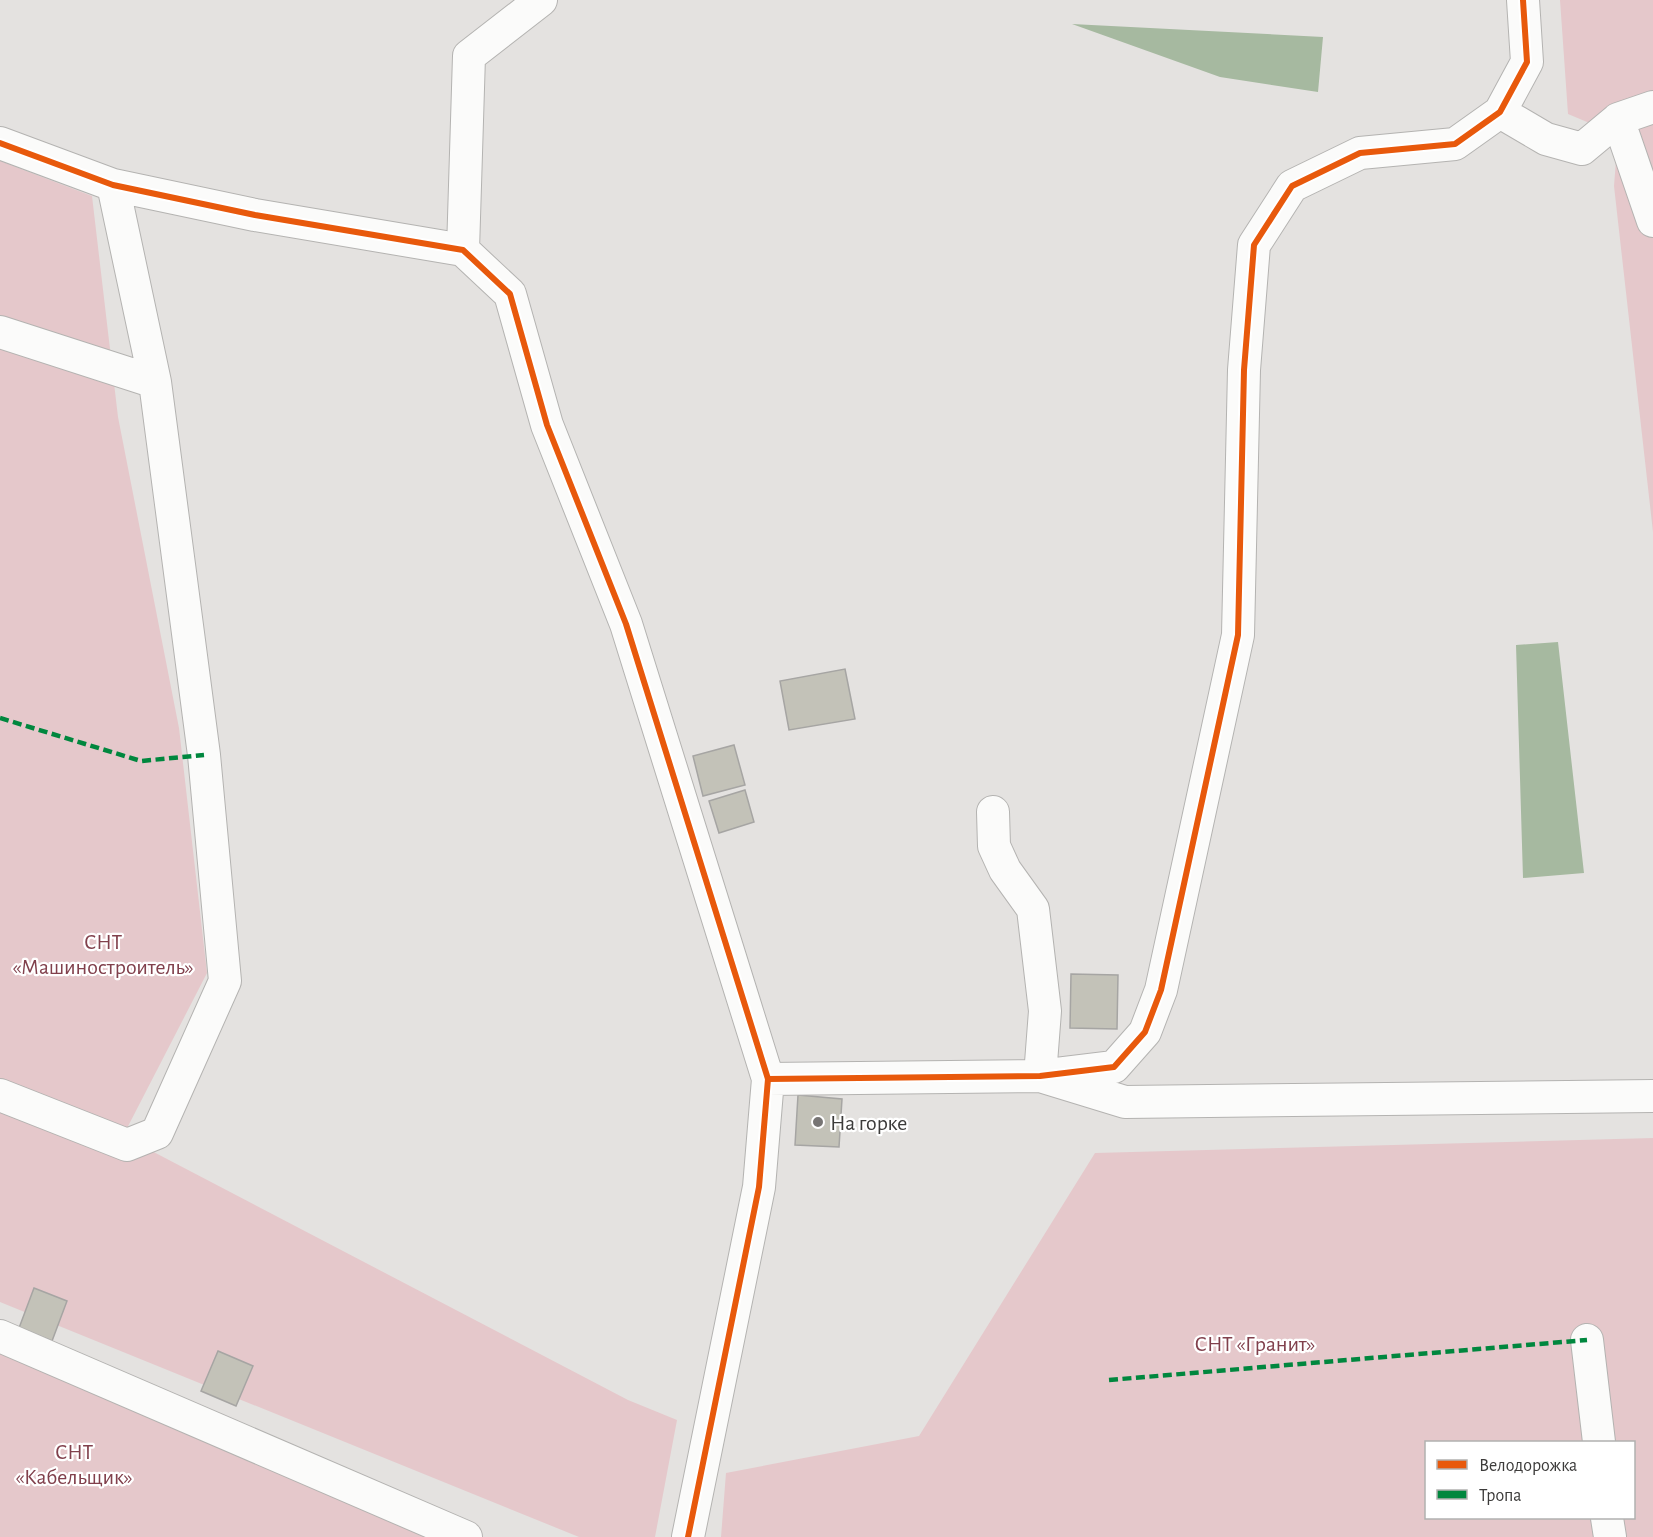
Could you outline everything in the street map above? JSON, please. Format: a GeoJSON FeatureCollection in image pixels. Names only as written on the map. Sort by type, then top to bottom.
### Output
{"type":"FeatureCollection","features":[{"type":"Feature","properties":{"kind":"street"},"geometry":{"type":"LineString","coordinates":[[463,250],[469,56],[541,0]]}},
{"type":"Feature","properties":{"kind":"street"},"geometry":{"type":"LineString","coordinates":[[768,1079],[1040,1076],[1114,1067],[1145,1032],[1161,990],[1238,634],[1244,370],[1254,245],[1292,186],[1360,153],[1455,144],[1500,112],[1527,62],[1523,0]]}},
{"type":"Feature","properties":{"kind":"street"},"geometry":{"type":"LineString","coordinates":[[1500,112],[1546,139],[1582,149],[1618,119],[1653,107]]}},
{"type":"Feature","properties":{"kind":"street"},"geometry":{"type":"LineString","coordinates":[[1618,119],[1653,221]]}},
{"type":"Feature","properties":{"kind":"street"},"geometry":{"type":"LineString","coordinates":[[0,143],[113,185],[255,215],[463,250],[510,294],[548,425],[626,624],[768,1079],[759,1187],[688,1537]]}},
{"type":"Feature","properties":{"kind":"street"},"geometry":{"type":"LineString","coordinates":[[0,1095],[127,1145],[157,1133],[225,981],[204,755],[156,382],[113,185]]}},
{"type":"Feature","properties":{"kind":"street"},"geometry":{"type":"LineString","coordinates":[[0,332],[156,382]]}},
{"type":"Feature","properties":{"kind":"street"},"geometry":{"type":"LineString","coordinates":[[993,812],[994,846],[1005,870],[1034,909],[1045,1011],[1040,1076]]}},
{"type":"Feature","properties":{"kind":"street"},"geometry":{"type":"LineString","coordinates":[[1040,1076],[1125,1102],[1653,1096]]}},
{"type":"Feature","properties":{"kind":"street"},"geometry":{"type":"LineString","coordinates":[[0,1336],[466,1537]]}},
{"type":"Feature","properties":{"kind":"street"},"geometry":{"type":"LineString","coordinates":[[1587,1340],[1599,1441]]}},
{"type":"Feature","properties":{"kind":"street"},"geometry":{"type":"LineString","coordinates":[[1607,1519],[1610,1537]]}},
{"type":"Feature","properties":{"kind":"green space"},"geometry":{"type":"Polygon","coordinates":[[[1560,0],[1653,0],[1653,532],[1614,186],[1618,135],[1568,114],[1560,0]]]}},
{"type":"Feature","properties":{"kind":"green space","name":"СНТ «Машиностроитель»"},"geometry":{"type":"Polygon","coordinates":[[[0,161],[92,196],[118,417],[179,728],[207,973],[123,1136],[628,1400],[677,1420],[655,1537],[579,1537],[0,1302],[0,161]]]}},
{"type":"Feature","properties":{"kind":"green space","name":"СНТ «Гранит»"},"geometry":{"type":"Polygon","coordinates":[[[1653,1138],[1653,1537],[721,1537],[726,1473],[919,1436],[1095,1153],[1653,1138]]]}},
{"type":"Feature","properties":{"kind":"green space","name":"СНТ «Кабельщик»"},"geometry":{"type":"Polygon","coordinates":[[[0,1351],[437,1537],[0,1537],[0,1351]]]}},
{"type":"Feature","properties":{"kind":"shaded area"},"geometry":{"type":"Polygon","coordinates":[[[1072,24],[1323,37],[1318,92],[1220,77],[1072,24]]]}},
{"type":"Feature","properties":{"kind":"shaded area"},"geometry":{"type":"Polygon","coordinates":[[[1558,642],[1584,873],[1523,878],[1516,645],[1558,642]]]}},
{"type":"Feature","properties":{"kind":"building"},"geometry":{"type":"Polygon","coordinates":[[[845,669],[855,719],[789,730],[780,681],[845,669]]]}},
{"type":"Feature","properties":{"kind":"building"},"geometry":{"type":"Polygon","coordinates":[[[734,745],[745,785],[703,796],[693,756],[734,745]]]}},
{"type":"Feature","properties":{"kind":"building"},"geometry":{"type":"Polygon","coordinates":[[[745,790],[754,822],[719,833],[709,801],[745,790]]]}},
{"type":"Feature","properties":{"kind":"building"},"geometry":{"type":"Polygon","coordinates":[[[1071,974],[1118,975],[1117,1029],[1070,1028],[1071,974]]]}},
{"type":"Feature","properties":{"kind":"building","name":"На горке"},"geometry":{"type":"Polygon","coordinates":[[[798,1095],[842,1099],[839,1147],[795,1145],[798,1095]]]}},
{"type":"Feature","properties":{"kind":"building"},"geometry":{"type":"Polygon","coordinates":[[[34,1288],[67,1301],[52,1341],[19,1328],[34,1288]]]}},
{"type":"Feature","properties":{"kind":"building"},"geometry":{"type":"Polygon","coordinates":[[[218,1351],[253,1366],[236,1406],[201,1391],[218,1351]]]}},
{"type":"Feature","properties":{"kind":"marked path"},"geometry":{"type":"LineString","coordinates":[[0,718],[141,761],[204,755]]}},
{"type":"Feature","properties":{"kind":"marked path"},"geometry":{"type":"LineString","coordinates":[[1109,1380],[1587,1340]]}},
{"type":"Feature","properties":{"kind":"cycle path"},"geometry":{"type":"LineString","coordinates":[[768,1079],[1040,1076],[1114,1067],[1145,1032],[1161,990],[1238,635],[1244,370],[1254,245],[1292,186],[1360,153],[1455,144],[1500,112],[1527,62],[1523,0]]}},
{"type":"Feature","properties":{"kind":"cycle path"},"geometry":{"type":"LineString","coordinates":[[0,143],[113,185],[255,215],[463,250],[510,294],[547,425],[626,624],[768,1079],[759,1187],[688,1537]]}},
{"type":"Feature","properties":{"kind":"place","name":"На горке"},"geometry":{"type":"Point","coordinates":[818,1122]}}]}
